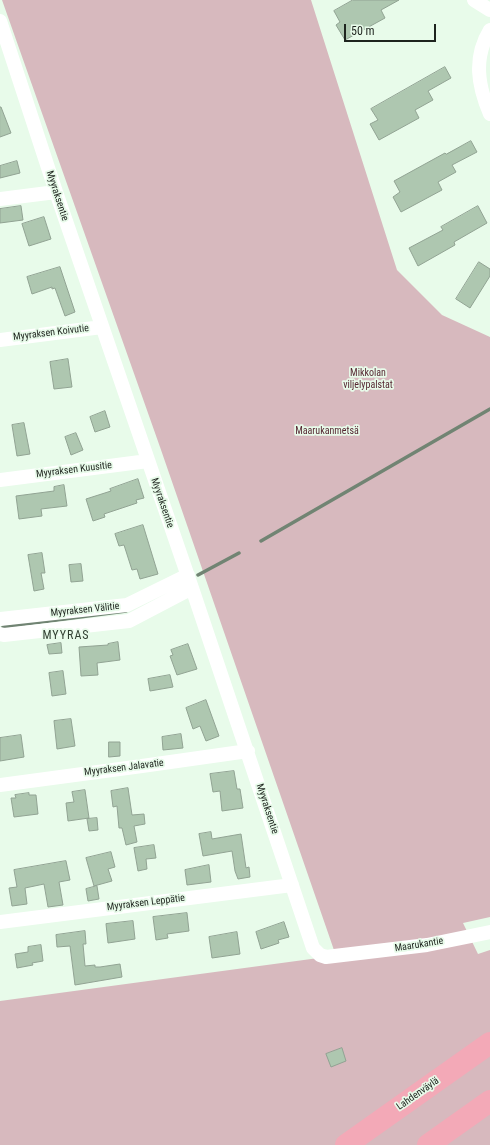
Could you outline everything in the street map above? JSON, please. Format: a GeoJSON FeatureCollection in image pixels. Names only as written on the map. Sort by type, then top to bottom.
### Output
{"type":"FeatureCollection","features":[{"type":"Feature","properties":{"kind":"highway","name":"Lahdenväylä"},"geometry":{"type":"LineString","coordinates":[[346,1145],[490,1042]]}},
{"type":"Feature","properties":{"kind":"highway"},"geometry":{"type":"LineString","coordinates":[[428,1145],[490,1101]]}},
{"type":"Feature","properties":{"kind":"street"},"geometry":{"type":"LineString","coordinates":[[474,0],[490,10]]}},
{"type":"Feature","properties":{"kind":"street","name":"Myyraksentie"},"geometry":{"type":"LineString","coordinates":[[0,21],[56,192],[248,751],[313,948],[320,955],[326,957],[348,955]]}},
{"type":"Feature","properties":{"kind":"street"},"geometry":{"type":"LineString","coordinates":[[490,30],[482,45],[478,77],[482,94],[490,114]]}},
{"type":"Feature","properties":{"kind":"street"},"geometry":{"type":"LineString","coordinates":[[0,199],[56,192]]}},
{"type":"Feature","properties":{"kind":"street","name":"Myyraksen Koivutie"},"geometry":{"type":"LineString","coordinates":[[0,340],[102,327]]}},
{"type":"Feature","properties":{"kind":"street","name":"Myyraksen Kuusitie"},"geometry":{"type":"LineString","coordinates":[[0,480],[148,461]]}},
{"type":"Feature","properties":{"kind":"street","name":"Myyraksen Välitie"},"geometry":{"type":"LineString","coordinates":[[0,619],[127,605],[190,582]]}},
{"type":"Feature","properties":{"kind":"street","name":"Myyraksen Välitie"},"geometry":{"type":"LineString","coordinates":[[0,634],[4,635],[130,621],[190,582]]}},
{"type":"Feature","properties":{"kind":"street","name":"Myyraksen Jalavatie"},"geometry":{"type":"LineString","coordinates":[[0,785],[248,751]]}},
{"type":"Feature","properties":{"kind":"street","name":"Myyraksen Leppätie"},"geometry":{"type":"LineString","coordinates":[[0,922],[292,885]]}},
{"type":"Feature","properties":{"kind":"street","name":"Maarukantie"},"geometry":{"type":"LineString","coordinates":[[348,955],[427,945],[490,932]]}},
{"type":"Feature","properties":{"kind":"green space","name":"Maarukanmetsä"},"geometry":{"type":"Polygon","coordinates":[[[2,0],[311,0],[397,270],[442,315],[490,337],[490,917],[463,923],[478,954],[490,950],[490,1145],[0,1145],[0,1001],[326,957],[335,953],[160,447],[2,0]]]}},
{"type":"Feature","properties":{"kind":"building"},"geometry":{"type":"Polygon","coordinates":[[[353,0],[399,0],[381,10],[385,18],[345,40],[336,25],[340,22],[334,11],[353,0]]]}},
{"type":"Feature","properties":{"kind":"building"},"geometry":{"type":"Polygon","coordinates":[[[445,67],[451,78],[428,91],[433,100],[415,110],[419,118],[379,140],[370,124],[378,120],[371,109],[445,67]]]}},
{"type":"Feature","properties":{"kind":"building"},"geometry":{"type":"Polygon","coordinates":[[[0,107],[11,133],[0,137],[0,107]]]}},
{"type":"Feature","properties":{"kind":"building"},"geometry":{"type":"Polygon","coordinates":[[[471,141],[477,152],[452,165],[456,172],[438,182],[442,190],[401,212],[393,197],[400,192],[394,181],[445,153],[446,154],[471,141]]]}},
{"type":"Feature","properties":{"kind":"building"},"geometry":{"type":"Polygon","coordinates":[[[17,161],[20,173],[0,178],[0,166],[17,161]]]}},
{"type":"Feature","properties":{"kind":"building"},"geometry":{"type":"Polygon","coordinates":[[[21,206],[23,220],[0,223],[0,209],[21,206]]]}},
{"type":"Feature","properties":{"kind":"building"},"geometry":{"type":"Polygon","coordinates":[[[478,206],[487,223],[454,242],[455,245],[418,266],[409,248],[443,230],[441,227],[478,206]]]}},
{"type":"Feature","properties":{"kind":"building"},"geometry":{"type":"Polygon","coordinates":[[[44,217],[51,239],[29,246],[22,224],[44,217]]]}},
{"type":"Feature","properties":{"kind":"building"},"geometry":{"type":"Polygon","coordinates":[[[479,262],[490,269],[490,276],[470,308],[456,299],[479,262]]]}},
{"type":"Feature","properties":{"kind":"building"},"geometry":{"type":"Polygon","coordinates":[[[60,267],[75,312],[65,316],[55,288],[52,289],[52,287],[32,294],[27,277],[60,267]]]}},
{"type":"Feature","properties":{"kind":"building"},"geometry":{"type":"Polygon","coordinates":[[[68,359],[72,387],[54,389],[50,362],[68,359]]]}},
{"type":"Feature","properties":{"kind":"building"},"geometry":{"type":"Polygon","coordinates":[[[105,411],[110,427],[95,432],[90,417],[105,411]]]}},
{"type":"Feature","properties":{"kind":"building"},"geometry":{"type":"Polygon","coordinates":[[[24,423],[30,454],[17,456],[12,425],[24,423]]]}},
{"type":"Feature","properties":{"kind":"building"},"geometry":{"type":"Polygon","coordinates":[[[76,433],[83,450],[71,455],[65,437],[76,433]]]}},
{"type":"Feature","properties":{"kind":"building"},"geometry":{"type":"Polygon","coordinates":[[[138,479],[144,498],[136,500],[137,503],[104,514],[105,517],[93,521],[86,499],[111,491],[110,489],[138,479]]]}},
{"type":"Feature","properties":{"kind":"building"},"geometry":{"type":"Polygon","coordinates":[[[64,485],[67,506],[41,509],[42,516],[19,519],[16,496],[54,491],[54,487],[64,485]]]}},
{"type":"Feature","properties":{"kind":"building"},"geometry":{"type":"Polygon","coordinates":[[[143,525],[158,574],[140,579],[137,569],[132,570],[124,545],[119,546],[115,534],[143,525]]]}},
{"type":"Feature","properties":{"kind":"building"},"geometry":{"type":"Polygon","coordinates":[[[42,553],[45,573],[41,573],[44,589],[34,591],[28,555],[42,553]]]}},
{"type":"Feature","properties":{"kind":"building"},"geometry":{"type":"Polygon","coordinates":[[[81,564],[83,581],[71,582],[69,565],[81,564]]]}},
{"type":"Feature","properties":{"kind":"building"},"geometry":{"type":"Polygon","coordinates":[[[118,642],[120,660],[97,663],[98,675],[81,676],[79,647],[108,645],[118,642]]]}},
{"type":"Feature","properties":{"kind":"building"},"geometry":{"type":"Polygon","coordinates":[[[61,643],[62,653],[49,654],[47,645],[61,643]]]}},
{"type":"Feature","properties":{"kind":"building"},"geometry":{"type":"Polygon","coordinates":[[[188,644],[197,669],[177,675],[170,656],[173,655],[171,650],[188,644]]]}},
{"type":"Feature","properties":{"kind":"building"},"geometry":{"type":"Polygon","coordinates":[[[63,671],[66,694],[52,696],[49,673],[63,671]]]}},
{"type":"Feature","properties":{"kind":"building"},"geometry":{"type":"Polygon","coordinates":[[[170,675],[173,687],[150,691],[148,679],[170,675]]]}},
{"type":"Feature","properties":{"kind":"building"},"geometry":{"type":"Polygon","coordinates":[[[206,700],[219,736],[206,741],[200,726],[193,729],[186,708],[206,700]]]}},
{"type":"Feature","properties":{"kind":"building"},"geometry":{"type":"Polygon","coordinates":[[[71,719],[75,746],[57,749],[54,721],[71,719]]]}},
{"type":"Feature","properties":{"kind":"building"},"geometry":{"type":"Polygon","coordinates":[[[181,734],[183,748],[163,750],[162,737],[181,734]]]}},
{"type":"Feature","properties":{"kind":"building"},"geometry":{"type":"Polygon","coordinates":[[[21,735],[24,757],[0,761],[0,738],[21,735]]]}},
{"type":"Feature","properties":{"kind":"building"},"geometry":{"type":"Polygon","coordinates":[[[109,742],[120,742],[120,756],[109,757],[109,742]]]}},
{"type":"Feature","properties":{"kind":"building"},"geometry":{"type":"Polygon","coordinates":[[[234,771],[237,789],[240,789],[243,808],[222,811],[220,791],[213,792],[210,774],[234,771]]]}},
{"type":"Feature","properties":{"kind":"building"},"geometry":{"type":"Polygon","coordinates":[[[128,788],[132,815],[144,814],[145,824],[134,826],[137,842],[126,845],[122,828],[119,828],[117,806],[113,807],[111,791],[128,788]]]}},
{"type":"Feature","properties":{"kind":"building"},"geometry":{"type":"Polygon","coordinates":[[[85,790],[89,818],[68,821],[66,803],[74,802],[72,792],[85,790]]]}},
{"type":"Feature","properties":{"kind":"building"},"geometry":{"type":"Polygon","coordinates":[[[29,793],[29,795],[36,795],[38,814],[14,817],[11,798],[16,798],[15,795],[29,793]]]}},
{"type":"Feature","properties":{"kind":"building"},"geometry":{"type":"Polygon","coordinates":[[[97,818],[98,830],[89,831],[87,819],[97,818]]]}},
{"type":"Feature","properties":{"kind":"building"},"geometry":{"type":"Polygon","coordinates":[[[211,832],[212,839],[241,834],[246,868],[249,867],[250,877],[238,879],[235,871],[232,851],[203,856],[199,834],[211,832]]]}},
{"type":"Feature","properties":{"kind":"building"},"geometry":{"type":"Polygon","coordinates":[[[154,845],[156,858],[146,859],[147,869],[138,871],[134,848],[154,845]]]}},
{"type":"Feature","properties":{"kind":"building"},"geometry":{"type":"Polygon","coordinates":[[[111,852],[115,867],[108,869],[112,881],[94,886],[86,858],[111,852]]]}},
{"type":"Feature","properties":{"kind":"building"},"geometry":{"type":"Polygon","coordinates":[[[66,861],[70,880],[59,882],[63,905],[48,907],[44,884],[25,888],[27,904],[12,906],[9,888],[17,887],[14,870],[66,861]]]}},
{"type":"Feature","properties":{"kind":"building"},"geometry":{"type":"Polygon","coordinates":[[[209,865],[211,882],[187,885],[185,870],[209,865]]]}},
{"type":"Feature","properties":{"kind":"building"},"geometry":{"type":"Polygon","coordinates":[[[97,886],[99,899],[88,901],[86,889],[97,886]]]}},
{"type":"Feature","properties":{"kind":"building"},"geometry":{"type":"Polygon","coordinates":[[[187,913],[189,931],[167,934],[168,938],[156,940],[153,917],[187,913]]]}},
{"type":"Feature","properties":{"kind":"building"},"geometry":{"type":"Polygon","coordinates":[[[133,921],[135,939],[108,943],[106,924],[133,921]]]}},
{"type":"Feature","properties":{"kind":"building"},"geometry":{"type":"Polygon","coordinates":[[[284,922],[289,937],[278,940],[279,943],[261,949],[256,932],[284,922]]]}},
{"type":"Feature","properties":{"kind":"building"},"geometry":{"type":"Polygon","coordinates":[[[85,931],[86,944],[83,944],[85,966],[95,965],[95,967],[100,967],[120,964],[122,977],[75,985],[70,946],[57,947],[56,935],[85,931]]]}},
{"type":"Feature","properties":{"kind":"building"},"geometry":{"type":"Polygon","coordinates":[[[237,932],[240,954],[212,958],[209,937],[237,932]]]}},
{"type":"Feature","properties":{"kind":"building"},"geometry":{"type":"Polygon","coordinates":[[[41,945],[43,961],[32,963],[33,965],[17,968],[15,954],[28,952],[28,947],[41,945]]]}},
{"type":"Feature","properties":{"kind":"building"},"geometry":{"type":"Polygon","coordinates":[[[342,1048],[346,1061],[331,1067],[326,1054],[342,1048]]]}},
{"type":"Feature","properties":{"kind":"waterway"},"geometry":{"type":"LineString","coordinates":[[261,541],[490,409]]}},
{"type":"Feature","properties":{"kind":"waterway"},"geometry":{"type":"LineString","coordinates":[[198,575],[239,553]]}},
{"type":"Feature","properties":{"kind":"waterway"},"geometry":{"type":"LineString","coordinates":[[3,627],[126,611]]}},
{"type":"Feature","properties":{"kind":"district","name":"MYYRAS"},"geometry":{"type":"Point","coordinates":[66,636]}},
{"type":"Feature","properties":{"kind":"park label","name":"Mikkolan viljelypalstat"},"geometry":{"type":"Point","coordinates":[368,378]}}]}
